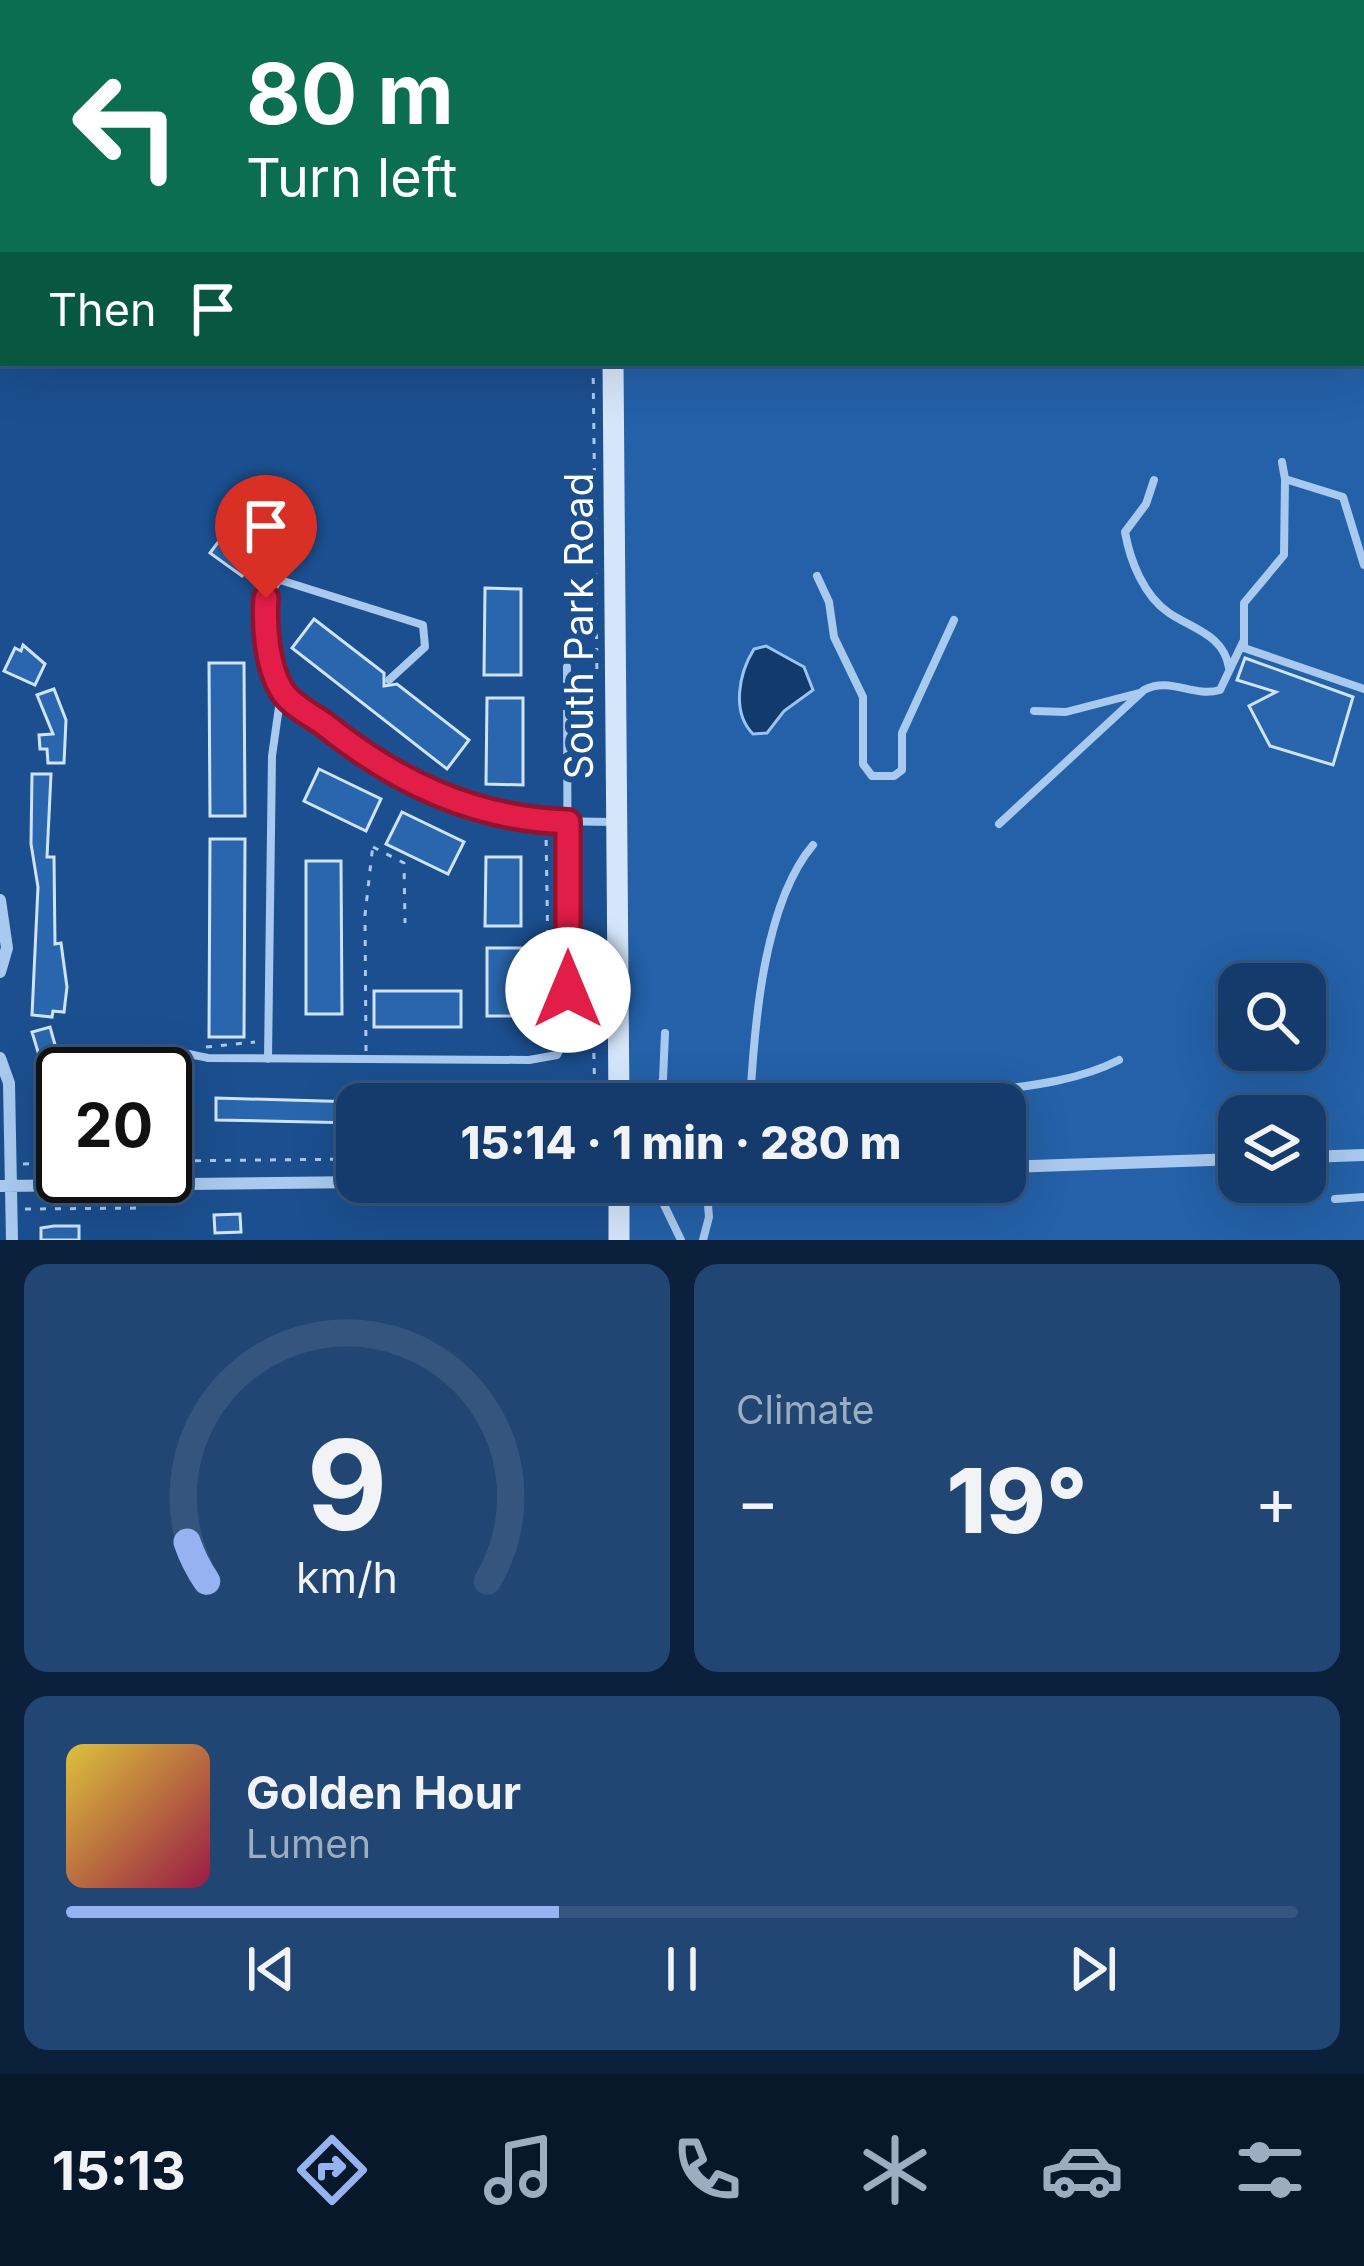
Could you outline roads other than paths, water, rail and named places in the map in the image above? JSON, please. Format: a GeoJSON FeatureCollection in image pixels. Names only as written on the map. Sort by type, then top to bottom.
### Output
{"type":"FeatureCollection","features":[{"type":"Feature","properties":{"kind":"street","name":"South Park Road"},"geometry":{"type":"LineString","coordinates":[[613,366],[619,1083]]}},
{"type":"Feature","properties":{"kind":"street"},"geometry":{"type":"LineString","coordinates":[[0,900],[7,948],[0,972]]}},
{"type":"Feature","properties":{"kind":"street"},"geometry":{"type":"LineString","coordinates":[[0,1058],[9,1082],[11,1165],[6,1186],[12,1240]]}},
{"type":"Feature","properties":{"kind":"street"},"geometry":{"type":"LineString","coordinates":[[1326,1156],[1364,1155]]}},
{"type":"Feature","properties":{"kind":"street"},"geometry":{"type":"LineString","coordinates":[[1026,1166],[1218,1160]]}},
{"type":"Feature","properties":{"kind":"street"},"geometry":{"type":"LineString","coordinates":[[192,1181],[336,1182]]}},
{"type":"Feature","properties":{"kind":"street"},"geometry":{"type":"LineString","coordinates":[[6,1186],[36,1184]]}},
{"type":"Feature","properties":{"kind":"street"},"geometry":{"type":"LineString","coordinates":[[619,1203],[619,1240]]}},
{"type":"Feature","properties":{"kind":"lane"},"geometry":{"type":"LineString","coordinates":[[999,824],[1140,693],[1156,684],[1212,693],[1243,642],[1244,603],[1284,555],[1282,462]]}},
{"type":"Feature","properties":{"kind":"lane"},"geometry":{"type":"LineString","coordinates":[[1285,479],[1342,497],[1364,565]]}},
{"type":"Feature","properties":{"kind":"lane"},"geometry":{"type":"LineString","coordinates":[[1154,480],[1146,503],[1126,532],[1129,555],[1154,599],[1214,639],[1229,670]]}},
{"type":"Feature","properties":{"kind":"lane"},"geometry":{"type":"LineString","coordinates":[[268,1059],[272,756],[281,691],[265,626],[266,598],[308,537]]}},
{"type":"Feature","properties":{"kind":"lane"},"geometry":{"type":"LineString","coordinates":[[817,576],[844,662],[863,697],[863,764],[872,776],[894,776],[902,770],[902,734],[954,620]]}},
{"type":"Feature","properties":{"kind":"lane"},"geometry":{"type":"LineString","coordinates":[[277,579],[423,626],[425,647],[389,680]]}},
{"type":"Feature","properties":{"kind":"lane"},"geometry":{"type":"LineString","coordinates":[[1243,642],[1266,658],[1364,688]]}},
{"type":"Feature","properties":{"kind":"lane"},"geometry":{"type":"LineString","coordinates":[[192,1055],[529,1060],[557,1054],[568,1033],[566,667]]}},
{"type":"Feature","properties":{"kind":"lane"},"geometry":{"type":"LineString","coordinates":[[281,691],[352,747],[416,787],[491,814],[616,822]]}},
{"type":"Feature","properties":{"kind":"lane"},"geometry":{"type":"LineString","coordinates":[[1034,711],[1066,712],[1140,693]]}},
{"type":"Feature","properties":{"kind":"lane"},"geometry":{"type":"LineString","coordinates":[[753,1083],[773,928],[790,876],[813,845]]}},
{"type":"Feature","properties":{"kind":"lane"},"geometry":{"type":"LineString","coordinates":[[662,1083],[664,1033]]}},
{"type":"Feature","properties":{"kind":"lane"},"geometry":{"type":"LineString","coordinates":[[1025,1083],[1082,1076],[1119,1060]]}},
{"type":"Feature","properties":{"kind":"lane"},"geometry":{"type":"LineString","coordinates":[[1335,1199],[1364,1197]]}},
{"type":"Feature","properties":{"kind":"lane"},"geometry":{"type":"LineString","coordinates":[[663,1203],[681,1240]]}},
{"type":"Feature","properties":{"kind":"lane"},"geometry":{"type":"LineString","coordinates":[[703,1240],[710,1203]]}}]}
